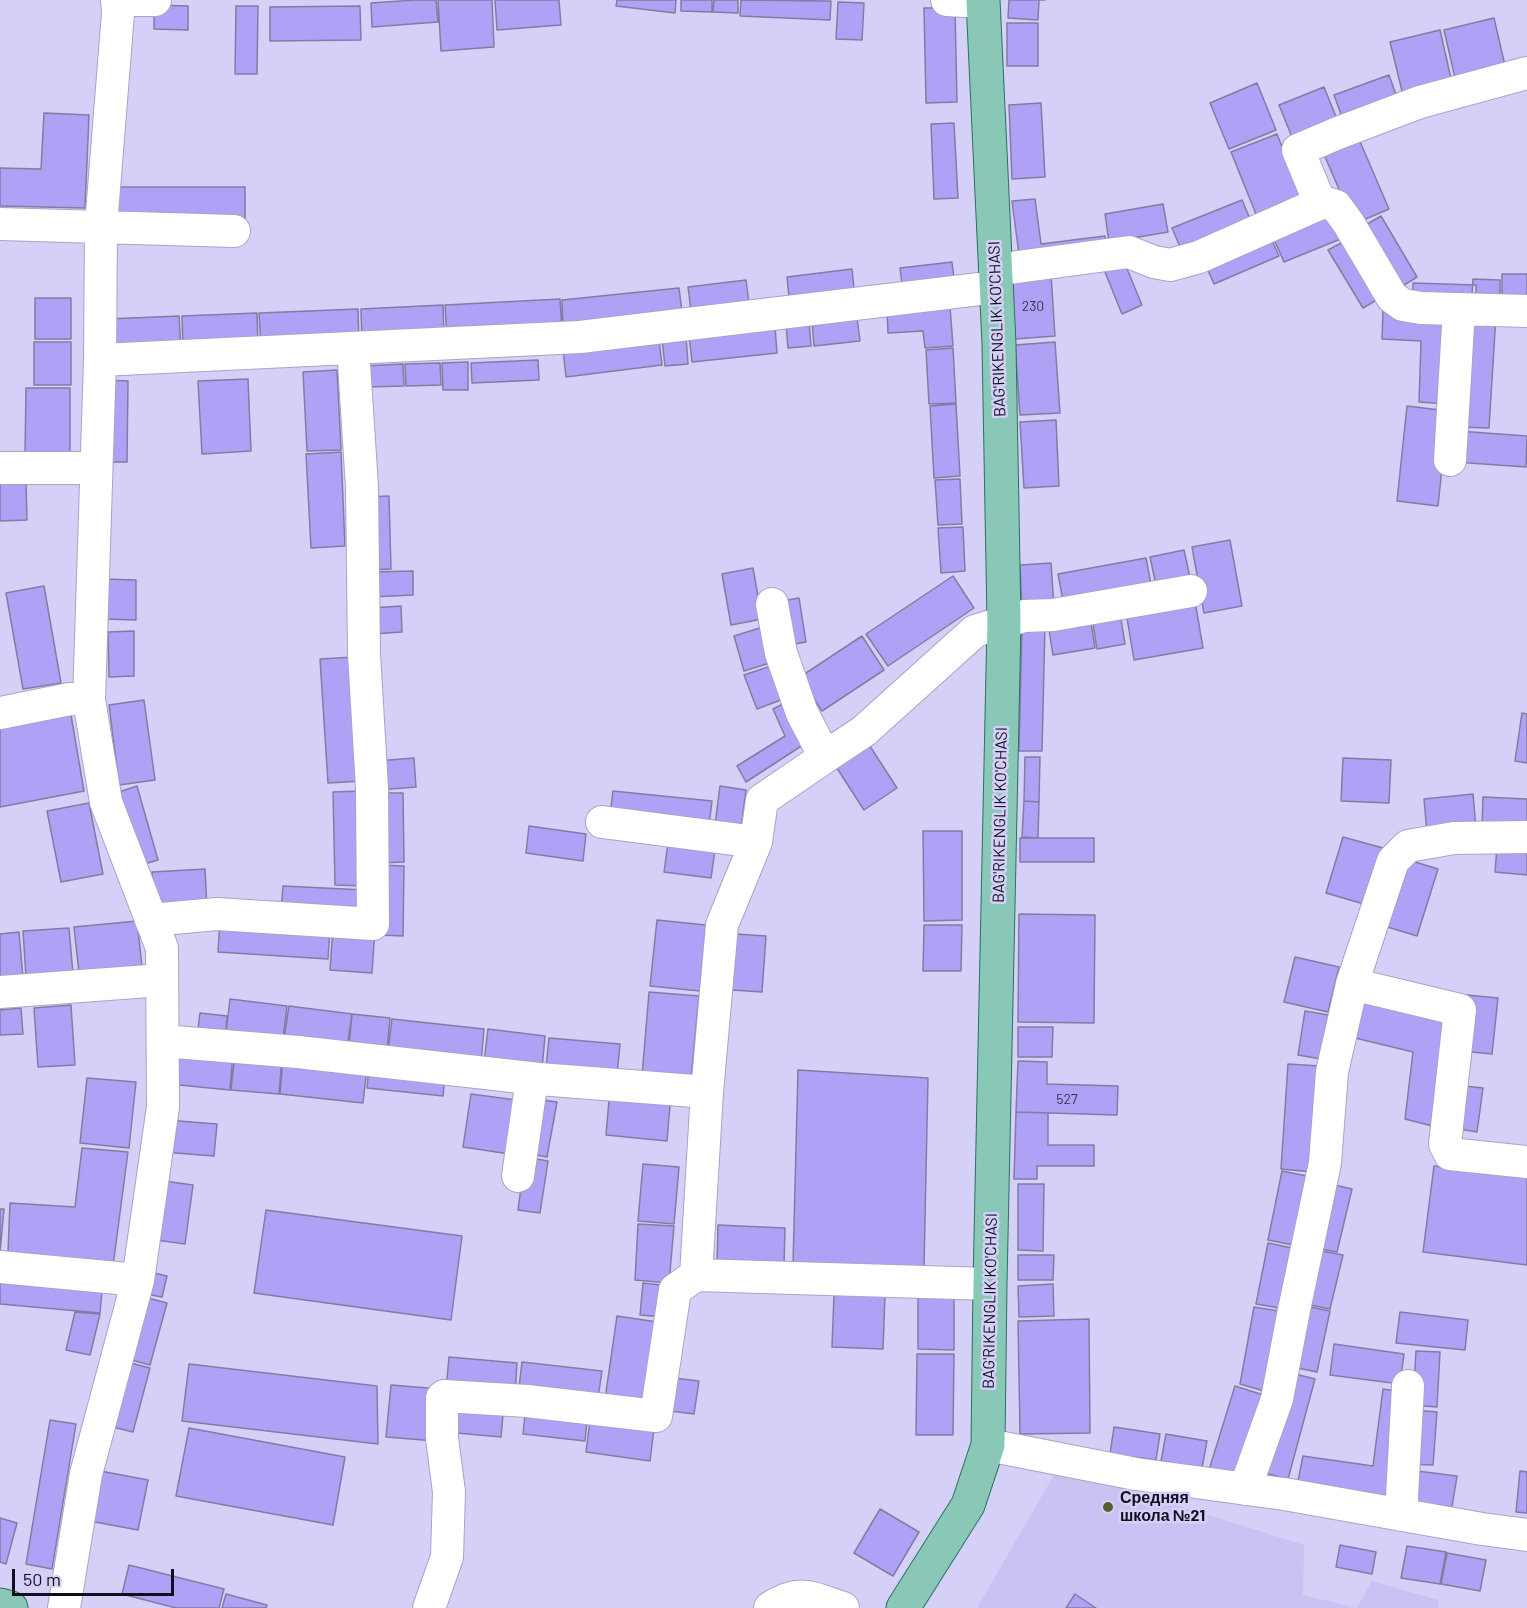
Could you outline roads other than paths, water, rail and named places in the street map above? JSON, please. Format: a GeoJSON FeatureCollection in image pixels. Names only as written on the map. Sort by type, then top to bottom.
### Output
{"type":"FeatureCollection","features":[{"type":"Feature","properties":{"kind":"main road","name":"BAG'RIKENGLIK KO'CHASI"},"geometry":{"type":"LineString","coordinates":[[903,1608],[968,1505],[988,1445],[1004,622],[999,355],[983,1]]}},
{"type":"Feature","properties":{"kind":"main road"},"geometry":{"type":"LineString","coordinates":[[0,1605],[11,1608]]}},
{"type":"Feature","properties":{"kind":"street"},"geometry":{"type":"LineString","coordinates":[[64,1608],[86,1473],[138,1280],[163,1107],[162,948],[106,802],[89,700],[100,360],[101,226],[118,13],[117,0]]}},
{"type":"Feature","properties":{"kind":"street"},"geometry":{"type":"LineString","coordinates":[[137,0],[155,0]]}},
{"type":"Feature","properties":{"kind":"street"},"geometry":{"type":"LineString","coordinates":[[947,0],[983,1]]}},
{"type":"Feature","properties":{"kind":"street"},"geometry":{"type":"LineString","coordinates":[[1320,203],[1298,150],[1420,102],[1527,73]]}},
{"type":"Feature","properties":{"kind":"street"},"geometry":{"type":"LineString","coordinates":[[100,360],[580,337],[995,278],[1129,252],[1154,262],[1170,265],[1199,257],[1320,203],[1336,206],[1392,297],[1403,305],[1421,308],[1527,311]]}},
{"type":"Feature","properties":{"kind":"street"},"geometry":{"type":"LineString","coordinates":[[0,224],[234,231]]}},
{"type":"Feature","properties":{"kind":"street"},"geometry":{"type":"LineString","coordinates":[[1450,460],[1459,309]]}},
{"type":"Feature","properties":{"kind":"street"},"geometry":{"type":"LineString","coordinates":[[151,920],[217,914],[373,924],[372,788],[364,654],[362,487],[353,348]]}},
{"type":"Feature","properties":{"kind":"street"},"geometry":{"type":"LineString","coordinates":[[0,468],[96,468]]}},
{"type":"Feature","properties":{"kind":"street"},"geometry":{"type":"LineString","coordinates":[[696,1275],[707,1092],[722,925],[756,842],[762,800],[864,731],[975,631],[1024,616],[1053,615],[1191,591]]}},
{"type":"Feature","properties":{"kind":"street"},"geometry":{"type":"LineString","coordinates":[[772,604],[784,663],[802,713],[825,756]]}},
{"type":"Feature","properties":{"kind":"street"},"geometry":{"type":"LineString","coordinates":[[0,713],[70,699],[89,700]]}},
{"type":"Feature","properties":{"kind":"street"},"geometry":{"type":"LineString","coordinates":[[602,822],[756,842]]}},
{"type":"Feature","properties":{"kind":"street"},"geometry":{"type":"LineString","coordinates":[[1245,1489],[1277,1399],[1325,1163],[1332,1072],[1352,984],[1393,861],[1408,846],[1454,838],[1527,837]]}},
{"type":"Feature","properties":{"kind":"street"},"geometry":{"type":"LineString","coordinates":[[0,992],[162,980]]}},
{"type":"Feature","properties":{"kind":"street"},"geometry":{"type":"LineString","coordinates":[[1352,984],[1460,1010],[1445,1144],[1450,1154],[1527,1162]]}},
{"type":"Feature","properties":{"kind":"street"},"geometry":{"type":"LineString","coordinates":[[163,1041],[298,1052],[532,1078],[707,1092]]}},
{"type":"Feature","properties":{"kind":"street"},"geometry":{"type":"LineString","coordinates":[[518,1176],[532,1078]]}},
{"type":"Feature","properties":{"kind":"street"},"geometry":{"type":"LineString","coordinates":[[0,1268],[138,1280]]}},
{"type":"Feature","properties":{"kind":"street"},"geometry":{"type":"LineString","coordinates":[[429,1608],[447,1557],[449,1492],[442,1438],[444,1396],[527,1401],[656,1416],[675,1290],[696,1275],[990,1284]]}},
{"type":"Feature","properties":{"kind":"street"},"geometry":{"type":"LineString","coordinates":[[1401,1515],[1408,1386]]}},
{"type":"Feature","properties":{"kind":"street"},"geometry":{"type":"LineString","coordinates":[[988,1445],[1136,1474],[1245,1489],[1527,1535]]}},
{"type":"Feature","properties":{"kind":"street"},"geometry":{"type":"LineString","coordinates":[[770,1608],[780,1601],[802,1595],[843,1608]]}},
{"type":"Feature","properties":{"kind":"place","name":"Средняя школа №21"},"geometry":{"type":"Point","coordinates":[1108,1507]}}]}
